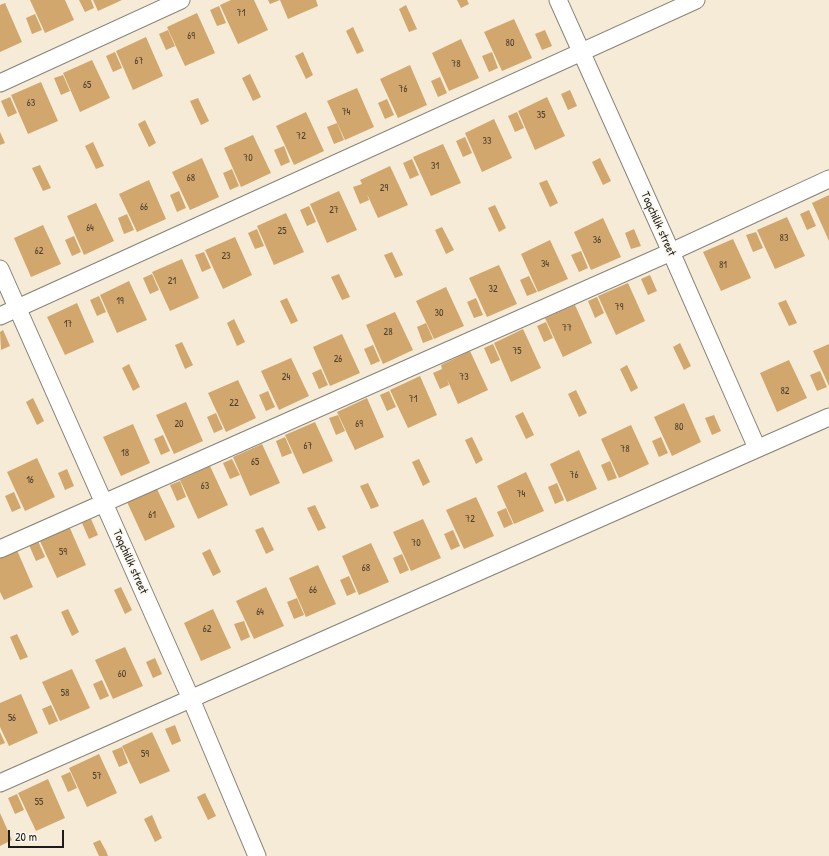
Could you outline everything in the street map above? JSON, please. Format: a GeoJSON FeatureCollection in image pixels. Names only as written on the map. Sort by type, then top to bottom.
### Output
{"type":"FeatureCollection","features":[{"type":"Feature","properties":{"kind":"street"},"geometry":{"type":"LineString","coordinates":[[0,83],[181,0]]}},
{"type":"Feature","properties":{"kind":"street","name":"Toqchilik street"},"geometry":{"type":"LineString","coordinates":[[558,0],[757,448]]}},
{"type":"Feature","properties":{"kind":"street"},"geometry":{"type":"LineString","coordinates":[[0,316],[696,0]]}},
{"type":"Feature","properties":{"kind":"street"},"geometry":{"type":"LineString","coordinates":[[0,549],[671,252],[829,179]]}},
{"type":"Feature","properties":{"kind":"street","name":"Toqchilik street"},"geometry":{"type":"LineString","coordinates":[[0,269],[191,699],[257,856]]}},
{"type":"Feature","properties":{"kind":"street"},"geometry":{"type":"LineString","coordinates":[[0,783],[829,417]]}},
{"type":"Feature","properties":{"kind":"building"},"geometry":{"type":"Polygon","coordinates":[[[30,0],[65,0],[74,20],[45,33],[30,0]]]}},
{"type":"Feature","properties":{"kind":"building"},"geometry":{"type":"Polygon","coordinates":[[[79,0],[91,0],[94,8],[85,12],[79,0]]]}},
{"type":"Feature","properties":{"kind":"building"},"geometry":{"type":"Polygon","coordinates":[[[93,0],[122,0],[98,11],[93,0]]]}},
{"type":"Feature","properties":{"kind":"building"},"geometry":{"type":"Polygon","coordinates":[[[231,0],[254,0],[268,30],[238,44],[220,5],[231,0]]]}},
{"type":"Feature","properties":{"kind":"building"},"geometry":{"type":"Polygon","coordinates":[[[268,0],[280,0],[270,4],[268,0]]]}},
{"type":"Feature","properties":{"kind":"building"},"geometry":{"type":"Polygon","coordinates":[[[280,0],[316,0],[318,6],[288,19],[280,0]]]}},
{"type":"Feature","properties":{"kind":"building"},"geometry":{"type":"Polygon","coordinates":[[[457,0],[467,0],[469,4],[461,8],[457,0]]]}},
{"type":"Feature","properties":{"kind":"building"},"geometry":{"type":"Polygon","coordinates":[[[5,3],[22,42],[0,52],[0,5],[5,3]]]}},
{"type":"Feature","properties":{"kind":"building"},"geometry":{"type":"Polygon","coordinates":[[[406,5],[417,29],[409,32],[399,9],[406,5]]]}},
{"type":"Feature","properties":{"kind":"building"},"geometry":{"type":"Polygon","coordinates":[[[219,6],[226,23],[217,26],[210,10],[219,6]]]}},
{"type":"Feature","properties":{"kind":"building"},"geometry":{"type":"Polygon","coordinates":[[[197,13],[215,53],[185,66],[167,27],[197,13]]]}},
{"type":"Feature","properties":{"kind":"building"},"geometry":{"type":"Polygon","coordinates":[[[35,14],[42,30],[32,34],[26,18],[35,14]]]}},
{"type":"Feature","properties":{"kind":"building"},"geometry":{"type":"Polygon","coordinates":[[[514,19],[532,58],[502,71],[484,32],[514,19]]]}},
{"type":"Feature","properties":{"kind":"building"},"geometry":{"type":"Polygon","coordinates":[[[353,27],[364,51],[357,54],[346,31],[353,27]]]}},
{"type":"Feature","properties":{"kind":"building"},"geometry":{"type":"Polygon","coordinates":[[[168,30],[175,46],[166,50],[159,34],[168,30]]]}},
{"type":"Feature","properties":{"kind":"building"},"geometry":{"type":"Polygon","coordinates":[[[545,30],[552,46],[542,50],[535,34],[545,30]]]}},
{"type":"Feature","properties":{"kind":"building"},"geometry":{"type":"Polygon","coordinates":[[[146,37],[163,76],[133,90],[116,51],[146,37]]]}},
{"type":"Feature","properties":{"kind":"building"},"geometry":{"type":"Polygon","coordinates":[[[461,39],[479,78],[449,91],[432,53],[461,39]]]}},
{"type":"Feature","properties":{"kind":"building"},"geometry":{"type":"Polygon","coordinates":[[[115,52],[122,68],[113,72],[106,56],[115,52]]]}},
{"type":"Feature","properties":{"kind":"building"},"geometry":{"type":"Polygon","coordinates":[[[303,52],[313,75],[306,79],[295,56],[303,52]]]}},
{"type":"Feature","properties":{"kind":"building"},"geometry":{"type":"Polygon","coordinates":[[[492,52],[498,68],[489,72],[482,56],[492,52]]]}},
{"type":"Feature","properties":{"kind":"building"},"geometry":{"type":"Polygon","coordinates":[[[92,60],[110,98],[80,112],[63,73],[92,60]]]}},
{"type":"Feature","properties":{"kind":"building"},"geometry":{"type":"Polygon","coordinates":[[[410,65],[427,105],[398,118],[380,79],[410,65]]]}},
{"type":"Feature","properties":{"kind":"building"},"geometry":{"type":"Polygon","coordinates":[[[250,74],[261,97],[253,101],[242,78],[250,74]]]}},
{"type":"Feature","properties":{"kind":"building"},"geometry":{"type":"Polygon","coordinates":[[[63,75],[70,91],[61,95],[54,78],[63,75]]]}},
{"type":"Feature","properties":{"kind":"building"},"geometry":{"type":"Polygon","coordinates":[[[440,77],[447,93],[438,97],[431,81],[440,77]]]}},
{"type":"Feature","properties":{"kind":"building"},"geometry":{"type":"Polygon","coordinates":[[[41,82],[58,121],[28,134],[11,95],[41,82]]]}},
{"type":"Feature","properties":{"kind":"building"},"geometry":{"type":"Polygon","coordinates":[[[357,88],[374,127],[345,140],[327,101],[357,88]]]}},
{"type":"Feature","properties":{"kind":"building"},"geometry":{"type":"Polygon","coordinates":[[[570,90],[577,106],[568,110],[561,94],[570,90]]]}},
{"type":"Feature","properties":{"kind":"building"},"geometry":{"type":"Polygon","coordinates":[[[10,97],[17,113],[8,117],[1,101],[10,97]]]}},
{"type":"Feature","properties":{"kind":"building"},"geometry":{"type":"Polygon","coordinates":[[[547,97],[565,136],[535,150],[518,111],[547,97]]]}},
{"type":"Feature","properties":{"kind":"building"},"geometry":{"type":"Polygon","coordinates":[[[198,98],[209,121],[201,125],[190,101],[198,98]]]}},
{"type":"Feature","properties":{"kind":"building"},"geometry":{"type":"Polygon","coordinates":[[[387,99],[394,115],[385,119],[378,103],[387,99]]]}},
{"type":"Feature","properties":{"kind":"building"},"geometry":{"type":"Polygon","coordinates":[[[306,112],[324,151],[294,165],[276,126],[306,112]]]}},
{"type":"Feature","properties":{"kind":"building"},"geometry":{"type":"Polygon","coordinates":[[[517,112],[524,128],[515,132],[508,116],[517,112]]]}},
{"type":"Feature","properties":{"kind":"building"},"geometry":{"type":"Polygon","coordinates":[[[494,119],[512,158],[482,172],[465,133],[494,119]]]}},
{"type":"Feature","properties":{"kind":"building"},"geometry":{"type":"Polygon","coordinates":[[[145,120],[156,143],[149,147],[138,124],[145,120]]]}},
{"type":"Feature","properties":{"kind":"building"},"geometry":{"type":"Polygon","coordinates":[[[337,123],[344,140],[334,144],[327,127],[337,123]]]}},
{"type":"Feature","properties":{"kind":"building"},"geometry":{"type":"Polygon","coordinates":[[[0,132],[5,143],[0,145],[0,132]]]}},
{"type":"Feature","properties":{"kind":"building"},"geometry":{"type":"Polygon","coordinates":[[[253,135],[271,173],[241,187],[224,148],[253,135]]]}},
{"type":"Feature","properties":{"kind":"building"},"geometry":{"type":"Polygon","coordinates":[[[465,137],[472,153],[463,157],[456,141],[465,137]]]}},
{"type":"Feature","properties":{"kind":"building"},"geometry":{"type":"Polygon","coordinates":[[[93,142],[104,166],[96,169],[85,146],[93,142]]]}},
{"type":"Feature","properties":{"kind":"building"},"geometry":{"type":"Polygon","coordinates":[[[443,144],[461,183],[431,196],[413,157],[443,144]]]}},
{"type":"Feature","properties":{"kind":"building"},"geometry":{"type":"Polygon","coordinates":[[[284,146],[290,162],[281,166],[274,150],[284,146]]]}},
{"type":"Feature","properties":{"kind":"building"},"geometry":{"type":"Polygon","coordinates":[[[202,158],[219,197],[190,210],[172,172],[202,158]]]}},
{"type":"Feature","properties":{"kind":"building"},"geometry":{"type":"Polygon","coordinates":[[[600,158],[611,181],[603,185],[592,162],[600,158]]]}},
{"type":"Feature","properties":{"kind":"building"},"geometry":{"type":"Polygon","coordinates":[[[412,159],[419,175],[410,179],[403,163],[412,159]]]}},
{"type":"Feature","properties":{"kind":"building"},"geometry":{"type":"Polygon","coordinates":[[[40,165],[51,188],[43,191],[32,168],[40,165]]]}},
{"type":"Feature","properties":{"kind":"building"},"geometry":{"type":"Polygon","coordinates":[[[390,166],[408,205],[378,218],[367,194],[369,200],[360,204],[353,187],[362,184],[360,180],[390,166]]]}},
{"type":"Feature","properties":{"kind":"building"},"geometry":{"type":"Polygon","coordinates":[[[232,169],[239,186],[230,190],[223,173],[232,169]]]}},
{"type":"Feature","properties":{"kind":"building"},"geometry":{"type":"Polygon","coordinates":[[[149,180],[166,219],[137,232],[119,194],[149,180]]]}},
{"type":"Feature","properties":{"kind":"building"},"geometry":{"type":"Polygon","coordinates":[[[547,180],[558,203],[550,207],[539,183],[547,180]]]}},
{"type":"Feature","properties":{"kind":"building"},"geometry":{"type":"Polygon","coordinates":[[[179,191],[186,208],[177,212],[170,195],[179,191]]]}},
{"type":"Feature","properties":{"kind":"building"},"geometry":{"type":"Polygon","coordinates":[[[339,191],[357,230],[327,243],[310,204],[339,191]]]}},
{"type":"Feature","properties":{"kind":"building"},"geometry":{"type":"Polygon","coordinates":[[[829,195],[829,241],[812,203],[829,195]]]}},
{"type":"Feature","properties":{"kind":"building"},"geometry":{"type":"Polygon","coordinates":[[[96,203],[114,241],[84,255],[67,216],[96,203]]]}},
{"type":"Feature","properties":{"kind":"building"},"geometry":{"type":"Polygon","coordinates":[[[495,205],[506,228],[499,232],[488,208],[495,205]]]}},
{"type":"Feature","properties":{"kind":"building"},"geometry":{"type":"Polygon","coordinates":[[[309,206],[316,222],[307,226],[300,210],[309,206]]]}},
{"type":"Feature","properties":{"kind":"building"},"geometry":{"type":"Polygon","coordinates":[[[809,210],[816,226],[807,230],[800,214],[809,210]]]}},
{"type":"Feature","properties":{"kind":"building"},"geometry":{"type":"Polygon","coordinates":[[[286,213],[304,252],[274,265],[257,226],[286,213]]]}},
{"type":"Feature","properties":{"kind":"building"},"geometry":{"type":"Polygon","coordinates":[[[127,214],[134,230],[124,234],[118,218],[127,214]]]}},
{"type":"Feature","properties":{"kind":"building"},"geometry":{"type":"Polygon","coordinates":[[[787,217],[805,256],[775,269],[757,230],[787,217]]]}},
{"type":"Feature","properties":{"kind":"building"},"geometry":{"type":"Polygon","coordinates":[[[603,218],[621,257],[591,270],[574,232],[603,218]]]}},
{"type":"Feature","properties":{"kind":"building"},"geometry":{"type":"Polygon","coordinates":[[[43,225],[61,264],[31,277],[14,238],[43,225]]]}},
{"type":"Feature","properties":{"kind":"building"},"geometry":{"type":"Polygon","coordinates":[[[442,227],[454,250],[446,254],[435,230],[442,227]]]}},
{"type":"Feature","properties":{"kind":"building"},"geometry":{"type":"Polygon","coordinates":[[[257,229],[264,246],[255,249],[248,233],[257,229]]]}},
{"type":"Feature","properties":{"kind":"building"},"geometry":{"type":"Polygon","coordinates":[[[634,229],[641,246],[631,249],[625,233],[634,229]]]}},
{"type":"Feature","properties":{"kind":"building"},"geometry":{"type":"Polygon","coordinates":[[[756,232],[763,248],[753,252],[746,235],[756,232]]]}},
{"type":"Feature","properties":{"kind":"building"},"geometry":{"type":"Polygon","coordinates":[[[74,236],[81,252],[72,256],[65,240],[74,236]]]}},
{"type":"Feature","properties":{"kind":"building"},"geometry":{"type":"Polygon","coordinates":[[[235,237],[252,275],[223,289],[205,250],[235,237]]]}},
{"type":"Feature","properties":{"kind":"building"},"geometry":{"type":"Polygon","coordinates":[[[733,239],[751,278],[721,291],[703,252],[733,239]]]}},
{"type":"Feature","properties":{"kind":"building"},"geometry":{"type":"Polygon","coordinates":[[[550,240],[568,279],[538,292],[521,254],[550,240]]]}},
{"type":"Feature","properties":{"kind":"building"},"geometry":{"type":"Polygon","coordinates":[[[581,251],[588,268],[579,272],[571,255],[581,251]]]}},
{"type":"Feature","properties":{"kind":"building"},"geometry":{"type":"Polygon","coordinates":[[[204,252],[211,268],[202,272],[195,255],[204,252]]]}},
{"type":"Feature","properties":{"kind":"building"},"geometry":{"type":"Polygon","coordinates":[[[392,252],[403,275],[395,278],[384,255],[392,252]]]}},
{"type":"Feature","properties":{"kind":"building"},"geometry":{"type":"Polygon","coordinates":[[[182,259],[199,298],[170,311],[152,272],[182,259]]]}},
{"type":"Feature","properties":{"kind":"building"},"geometry":{"type":"Polygon","coordinates":[[[499,265],[517,304],[487,317],[469,278],[499,265]]]}},
{"type":"Feature","properties":{"kind":"building"},"geometry":{"type":"Polygon","coordinates":[[[152,274],[159,290],[150,294],[143,278],[152,274]]]}},
{"type":"Feature","properties":{"kind":"building"},"geometry":{"type":"Polygon","coordinates":[[[339,274],[350,297],[342,300],[331,277],[339,274]]]}},
{"type":"Feature","properties":{"kind":"building"},"geometry":{"type":"Polygon","coordinates":[[[650,275],[657,291],[648,295],[641,279],[650,275]]]}},
{"type":"Feature","properties":{"kind":"building"},"geometry":{"type":"Polygon","coordinates":[[[529,276],[537,292],[527,296],[520,280],[529,276]]]}},
{"type":"Feature","properties":{"kind":"building"},"geometry":{"type":"Polygon","coordinates":[[[129,281],[147,320],[117,333],[100,295],[129,281]]]}},
{"type":"Feature","properties":{"kind":"building"},"geometry":{"type":"Polygon","coordinates":[[[628,283],[645,321],[616,335],[598,296],[628,283]]]}},
{"type":"Feature","properties":{"kind":"building"},"geometry":{"type":"Polygon","coordinates":[[[446,287],[464,326],[434,339],[416,301],[446,287]]]}},
{"type":"Feature","properties":{"kind":"building"},"geometry":{"type":"Polygon","coordinates":[[[99,296],[106,312],[97,316],[90,300],[99,296]]]}},
{"type":"Feature","properties":{"kind":"building"},"geometry":{"type":"Polygon","coordinates":[[[597,297],[604,313],[595,318],[588,301],[597,297]]]}},
{"type":"Feature","properties":{"kind":"building"},"geometry":{"type":"Polygon","coordinates":[[[287,298],[298,321],[291,324],[280,301],[287,298]]]}},
{"type":"Feature","properties":{"kind":"building"},"geometry":{"type":"Polygon","coordinates":[[[476,298],[483,315],[474,318],[467,302],[476,298]]]}},
{"type":"Feature","properties":{"kind":"building"},"geometry":{"type":"Polygon","coordinates":[[[786,300],[797,323],[789,326],[778,303],[786,300]]]}},
{"type":"Feature","properties":{"kind":"building"},"geometry":{"type":"Polygon","coordinates":[[[77,303],[94,342],[65,355],[47,317],[77,303]]]}},
{"type":"Feature","properties":{"kind":"building"},"geometry":{"type":"Polygon","coordinates":[[[575,305],[592,343],[563,357],[545,318],[575,305]]]}},
{"type":"Feature","properties":{"kind":"building"},"geometry":{"type":"Polygon","coordinates":[[[395,312],[413,350],[383,364],[366,325],[395,312]]]}},
{"type":"Feature","properties":{"kind":"building"},"geometry":{"type":"Polygon","coordinates":[[[234,319],[245,342],[237,346],[227,323],[234,319]]]}},
{"type":"Feature","properties":{"kind":"building"},"geometry":{"type":"Polygon","coordinates":[[[546,322],[553,338],[544,342],[537,326],[546,322]]]}},
{"type":"Feature","properties":{"kind":"building"},"geometry":{"type":"Polygon","coordinates":[[[426,323],[433,339],[423,343],[417,327],[426,323]]]}},
{"type":"Feature","properties":{"kind":"building"},"geometry":{"type":"Polygon","coordinates":[[[523,329],[541,368],[511,382],[494,343],[523,329]]]}},
{"type":"Feature","properties":{"kind":"building"},"geometry":{"type":"Polygon","coordinates":[[[3,330],[10,346],[1,350],[0,332],[3,330]]]}},
{"type":"Feature","properties":{"kind":"building"},"geometry":{"type":"Polygon","coordinates":[[[342,334],[360,373],[330,386],[313,347],[342,334]]]}},
{"type":"Feature","properties":{"kind":"building"},"geometry":{"type":"Polygon","coordinates":[[[182,342],[193,365],[185,369],[175,345],[182,342]]]}},
{"type":"Feature","properties":{"kind":"building"},"geometry":{"type":"Polygon","coordinates":[[[680,343],[691,366],[684,370],[673,347],[680,343]]]}},
{"type":"Feature","properties":{"kind":"building"},"geometry":{"type":"Polygon","coordinates":[[[493,344],[500,360],[491,364],[484,348],[493,344]]]}},
{"type":"Feature","properties":{"kind":"building"},"geometry":{"type":"Polygon","coordinates":[[[829,344],[829,386],[813,351],[829,344]]]}},
{"type":"Feature","properties":{"kind":"building"},"geometry":{"type":"Polygon","coordinates":[[[373,345],[380,361],[371,365],[364,349],[373,345]]]}},
{"type":"Feature","properties":{"kind":"building"},"geometry":{"type":"Polygon","coordinates":[[[470,351],[488,390],[458,404],[447,379],[449,385],[440,389],[433,373],[442,369],[441,365],[470,351]]]}},
{"type":"Feature","properties":{"kind":"building"},"geometry":{"type":"Polygon","coordinates":[[[291,358],[309,396],[279,410],[261,371],[291,358]]]}},
{"type":"Feature","properties":{"kind":"building"},"geometry":{"type":"Polygon","coordinates":[[[789,360],[807,398],[777,412],[760,373],[789,360]]]}},
{"type":"Feature","properties":{"kind":"building"},"geometry":{"type":"Polygon","coordinates":[[[129,364],[140,387],[133,391],[122,368],[129,364]]]}},
{"type":"Feature","properties":{"kind":"building"},"geometry":{"type":"Polygon","coordinates":[[[627,365],[638,388],[631,392],[620,369],[627,365]]]}},
{"type":"Feature","properties":{"kind":"building"},"geometry":{"type":"Polygon","coordinates":[[[321,369],[328,385],[319,389],[312,373],[321,369]]]}},
{"type":"Feature","properties":{"kind":"building"},"geometry":{"type":"Polygon","coordinates":[[[820,371],[827,387],[817,391],[810,375],[820,371]]]}},
{"type":"Feature","properties":{"kind":"building"},"geometry":{"type":"Polygon","coordinates":[[[420,376],[437,415],[408,428],[390,390],[420,376]]]}},
{"type":"Feature","properties":{"kind":"building"},"geometry":{"type":"Polygon","coordinates":[[[238,380],[256,418],[226,432],[208,393],[238,380]]]}},
{"type":"Feature","properties":{"kind":"building"},"geometry":{"type":"Polygon","coordinates":[[[576,390],[587,413],[579,417],[568,394],[576,390]]]}},
{"type":"Feature","properties":{"kind":"building"},"geometry":{"type":"Polygon","coordinates":[[[268,391],[275,407],[266,411],[259,395],[268,391]]]}},
{"type":"Feature","properties":{"kind":"building"},"geometry":{"type":"Polygon","coordinates":[[[389,391],[396,407],[387,411],[380,395],[389,391]]]}},
{"type":"Feature","properties":{"kind":"building"},"geometry":{"type":"Polygon","coordinates":[[[33,398],[44,421],[37,425],[26,402],[33,398]]]}},
{"type":"Feature","properties":{"kind":"building"},"geometry":{"type":"Polygon","coordinates":[[[367,398],[384,437],[355,450],[337,412],[367,398]]]}},
{"type":"Feature","properties":{"kind":"building"},"geometry":{"type":"Polygon","coordinates":[[[186,402],[203,441],[174,454],[156,415],[186,402]]]}},
{"type":"Feature","properties":{"kind":"building"},"geometry":{"type":"Polygon","coordinates":[[[684,403],[701,442],[672,456],[654,417],[684,403]]]}},
{"type":"Feature","properties":{"kind":"building"},"geometry":{"type":"Polygon","coordinates":[[[523,412],[534,435],[526,439],[515,416],[523,412]]]}},
{"type":"Feature","properties":{"kind":"building"},"geometry":{"type":"Polygon","coordinates":[[[216,413],[223,429],[214,433],[207,417],[216,413]]]}},
{"type":"Feature","properties":{"kind":"building"},"geometry":{"type":"Polygon","coordinates":[[[338,415],[345,431],[336,435],[329,418],[338,415]]]}},
{"type":"Feature","properties":{"kind":"building"},"geometry":{"type":"Polygon","coordinates":[[[714,415],[721,431],[712,435],[705,418],[714,415]]]}},
{"type":"Feature","properties":{"kind":"building"},"geometry":{"type":"Polygon","coordinates":[[[315,422],[333,461],[303,474],[285,435],[315,422]]]}},
{"type":"Feature","properties":{"kind":"building"},"geometry":{"type":"Polygon","coordinates":[[[133,424],[150,463],[121,476],[103,437],[133,424]]]}},
{"type":"Feature","properties":{"kind":"building"},"geometry":{"type":"Polygon","coordinates":[[[631,425],[649,464],[619,478],[601,439],[631,425]]]}},
{"type":"Feature","properties":{"kind":"building"},"geometry":{"type":"Polygon","coordinates":[[[163,435],[170,451],[161,455],[154,439],[163,435]]]}},
{"type":"Feature","properties":{"kind":"building"},"geometry":{"type":"Polygon","coordinates":[[[285,437],[292,453],[282,457],[276,441],[285,437]]]}},
{"type":"Feature","properties":{"kind":"building"},"geometry":{"type":"Polygon","coordinates":[[[472,437],[483,460],[476,464],[465,440],[472,437]]]}},
{"type":"Feature","properties":{"kind":"building"},"geometry":{"type":"Polygon","coordinates":[[[661,437],[668,453],[659,457],[652,441],[661,437]]]}},
{"type":"Feature","properties":{"kind":"building"},"geometry":{"type":"Polygon","coordinates":[[[262,444],[280,483],[250,496],[233,457],[262,444]]]}},
{"type":"Feature","properties":{"kind":"building"},"geometry":{"type":"Polygon","coordinates":[[[579,450],[597,489],[567,502],[550,464],[579,450]]]}},
{"type":"Feature","properties":{"kind":"building"},"geometry":{"type":"Polygon","coordinates":[[[37,458],[55,497],[25,511],[7,472],[37,458]]]}},
{"type":"Feature","properties":{"kind":"building"},"geometry":{"type":"Polygon","coordinates":[[[232,459],[240,475],[230,479],[223,463],[232,459]]]}},
{"type":"Feature","properties":{"kind":"building"},"geometry":{"type":"Polygon","coordinates":[[[419,459],[430,482],[423,486],[412,462],[419,459]]]}},
{"type":"Feature","properties":{"kind":"building"},"geometry":{"type":"Polygon","coordinates":[[[610,461],[617,478],[608,481],[601,465],[610,461]]]}},
{"type":"Feature","properties":{"kind":"building"},"geometry":{"type":"Polygon","coordinates":[[[210,466],[228,505],[198,519],[180,480],[210,466]]]}},
{"type":"Feature","properties":{"kind":"building"},"geometry":{"type":"Polygon","coordinates":[[[67,469],[74,486],[65,490],[58,473],[67,469]]]}},
{"type":"Feature","properties":{"kind":"building"},"geometry":{"type":"Polygon","coordinates":[[[526,472],[544,511],[514,524],[497,486],[526,472]]]}},
{"type":"Feature","properties":{"kind":"building"},"geometry":{"type":"Polygon","coordinates":[[[180,481],[186,497],[177,501],[170,485],[180,481]]]}},
{"type":"Feature","properties":{"kind":"building"},"geometry":{"type":"Polygon","coordinates":[[[368,483],[379,506],[371,509],[360,486],[368,483]]]}},
{"type":"Feature","properties":{"kind":"building"},"geometry":{"type":"Polygon","coordinates":[[[557,483],[564,500],[555,504],[548,487],[557,483]]]}},
{"type":"Feature","properties":{"kind":"building"},"geometry":{"type":"Polygon","coordinates":[[[157,489],[175,527],[145,541],[127,502],[157,489]]]}},
{"type":"Feature","properties":{"kind":"building"},"geometry":{"type":"Polygon","coordinates":[[[14,492],[21,508],[12,512],[5,496],[14,492]]]}},
{"type":"Feature","properties":{"kind":"building"},"geometry":{"type":"Polygon","coordinates":[[[476,497],[494,536],[464,549],[446,510],[476,497]]]}},
{"type":"Feature","properties":{"kind":"building"},"geometry":{"type":"Polygon","coordinates":[[[315,505],[326,528],[318,531],[307,508],[315,505]]]}},
{"type":"Feature","properties":{"kind":"building"},"geometry":{"type":"Polygon","coordinates":[[[506,508],[513,524],[504,528],[497,512],[506,508]]]}},
{"type":"Feature","properties":{"kind":"building"},"geometry":{"type":"Polygon","coordinates":[[[91,519],[98,535],[89,539],[82,523],[91,519]]]}},
{"type":"Feature","properties":{"kind":"building"},"geometry":{"type":"Polygon","coordinates":[[[423,519],[441,558],[411,571],[393,532],[423,519]]]}},
{"type":"Feature","properties":{"kind":"building"},"geometry":{"type":"Polygon","coordinates":[[[69,526],[86,565],[57,578],[39,539],[69,526]]]}},
{"type":"Feature","properties":{"kind":"building"},"geometry":{"type":"Polygon","coordinates":[[[263,527],[274,550],[266,554],[255,530],[263,527]]]}},
{"type":"Feature","properties":{"kind":"building"},"geometry":{"type":"Polygon","coordinates":[[[453,530],[460,546],[451,550],[444,534],[453,530]]]}},
{"type":"Feature","properties":{"kind":"building"},"geometry":{"type":"Polygon","coordinates":[[[38,541],[45,557],[36,561],[29,545],[38,541]]]}},
{"type":"Feature","properties":{"kind":"building"},"geometry":{"type":"Polygon","coordinates":[[[371,543],[389,582],[359,595],[342,556],[371,543]]]}},
{"type":"Feature","properties":{"kind":"building"},"geometry":{"type":"Polygon","coordinates":[[[16,548],[33,587],[4,600],[0,592],[0,555],[16,548]]]}},
{"type":"Feature","properties":{"kind":"building"},"geometry":{"type":"Polygon","coordinates":[[[210,549],[221,572],[213,576],[202,553],[210,549]]]}},
{"type":"Feature","properties":{"kind":"building"},"geometry":{"type":"Polygon","coordinates":[[[402,554],[409,570],[400,574],[393,558],[402,554]]]}},
{"type":"Feature","properties":{"kind":"building"},"geometry":{"type":"Polygon","coordinates":[[[318,565],[336,604],[306,617],[289,578],[318,565]]]}},
{"type":"Feature","properties":{"kind":"building"},"geometry":{"type":"Polygon","coordinates":[[[349,576],[356,592],[347,596],[340,580],[349,576]]]}},
{"type":"Feature","properties":{"kind":"building"},"geometry":{"type":"Polygon","coordinates":[[[121,587],[132,610],[125,614],[114,590],[121,587]]]}},
{"type":"Feature","properties":{"kind":"building"},"geometry":{"type":"Polygon","coordinates":[[[266,587],[284,626],[254,639],[236,601],[266,587]]]}},
{"type":"Feature","properties":{"kind":"building"},"geometry":{"type":"Polygon","coordinates":[[[297,598],[304,615],[294,619],[287,602],[297,598]]]}},
{"type":"Feature","properties":{"kind":"building"},"geometry":{"type":"Polygon","coordinates":[[[68,609],[79,632],[72,636],[61,612],[68,609]]]}},
{"type":"Feature","properties":{"kind":"building"},"geometry":{"type":"Polygon","coordinates":[[[213,609],[231,648],[201,661],[184,623],[213,609]]]}},
{"type":"Feature","properties":{"kind":"building"},"geometry":{"type":"Polygon","coordinates":[[[244,621],[250,637],[241,641],[234,624],[244,621]]]}},
{"type":"Feature","properties":{"kind":"building"},"geometry":{"type":"Polygon","coordinates":[[[17,634],[28,657],[20,660],[10,637],[17,634]]]}},
{"type":"Feature","properties":{"kind":"building"},"geometry":{"type":"Polygon","coordinates":[[[125,647],[143,686],[113,699],[95,660],[125,647]]]}},
{"type":"Feature","properties":{"kind":"building"},"geometry":{"type":"Polygon","coordinates":[[[155,658],[162,674],[153,678],[146,662],[155,658]]]}},
{"type":"Feature","properties":{"kind":"building"},"geometry":{"type":"Polygon","coordinates":[[[72,669],[90,708],[60,721],[42,682],[72,669]]]}},
{"type":"Feature","properties":{"kind":"building"},"geometry":{"type":"Polygon","coordinates":[[[102,680],[109,696],[100,700],[93,684],[102,680]]]}},
{"type":"Feature","properties":{"kind":"building"},"geometry":{"type":"Polygon","coordinates":[[[21,694],[38,733],[9,746],[0,727],[0,703],[21,694]]]}},
{"type":"Feature","properties":{"kind":"building"},"geometry":{"type":"Polygon","coordinates":[[[51,705],[58,721],[49,725],[42,709],[51,705]]]}},
{"type":"Feature","properties":{"kind":"building"},"geometry":{"type":"Polygon","coordinates":[[[175,725],[181,741],[172,745],[165,729],[175,725]]]}},
{"type":"Feature","properties":{"kind":"building"},"geometry":{"type":"Polygon","coordinates":[[[0,732],[5,743],[0,745],[0,732]]]}},
{"type":"Feature","properties":{"kind":"building"},"geometry":{"type":"Polygon","coordinates":[[[152,732],[170,771],[140,784],[122,746],[152,732]]]}},
{"type":"Feature","properties":{"kind":"building"},"geometry":{"type":"Polygon","coordinates":[[[122,747],[128,763],[119,767],[112,751],[122,747]]]}},
{"type":"Feature","properties":{"kind":"building"},"geometry":{"type":"Polygon","coordinates":[[[99,754],[117,793],[87,807],[69,768],[99,754]]]}},
{"type":"Feature","properties":{"kind":"building"},"geometry":{"type":"Polygon","coordinates":[[[70,772],[77,788],[68,792],[61,776],[70,772]]]}},
{"type":"Feature","properties":{"kind":"building"},"geometry":{"type":"Polygon","coordinates":[[[48,779],[65,818],[36,831],[18,793],[48,779]]]}},
{"type":"Feature","properties":{"kind":"building"},"geometry":{"type":"Polygon","coordinates":[[[205,793],[216,816],[208,820],[197,797],[205,793]]]}},
{"type":"Feature","properties":{"kind":"building"},"geometry":{"type":"Polygon","coordinates":[[[17,794],[24,810],[15,814],[8,798],[17,794]]]}},
{"type":"Feature","properties":{"kind":"building"},"geometry":{"type":"Polygon","coordinates":[[[0,813],[12,840],[0,846],[0,813]]]}},
{"type":"Feature","properties":{"kind":"building"},"geometry":{"type":"Polygon","coordinates":[[[152,815],[162,838],[155,842],[144,819],[152,815]]]}},
{"type":"Feature","properties":{"kind":"building"},"geometry":{"type":"Polygon","coordinates":[[[100,840],[108,856],[99,856],[93,843],[100,840]]]}}]}
